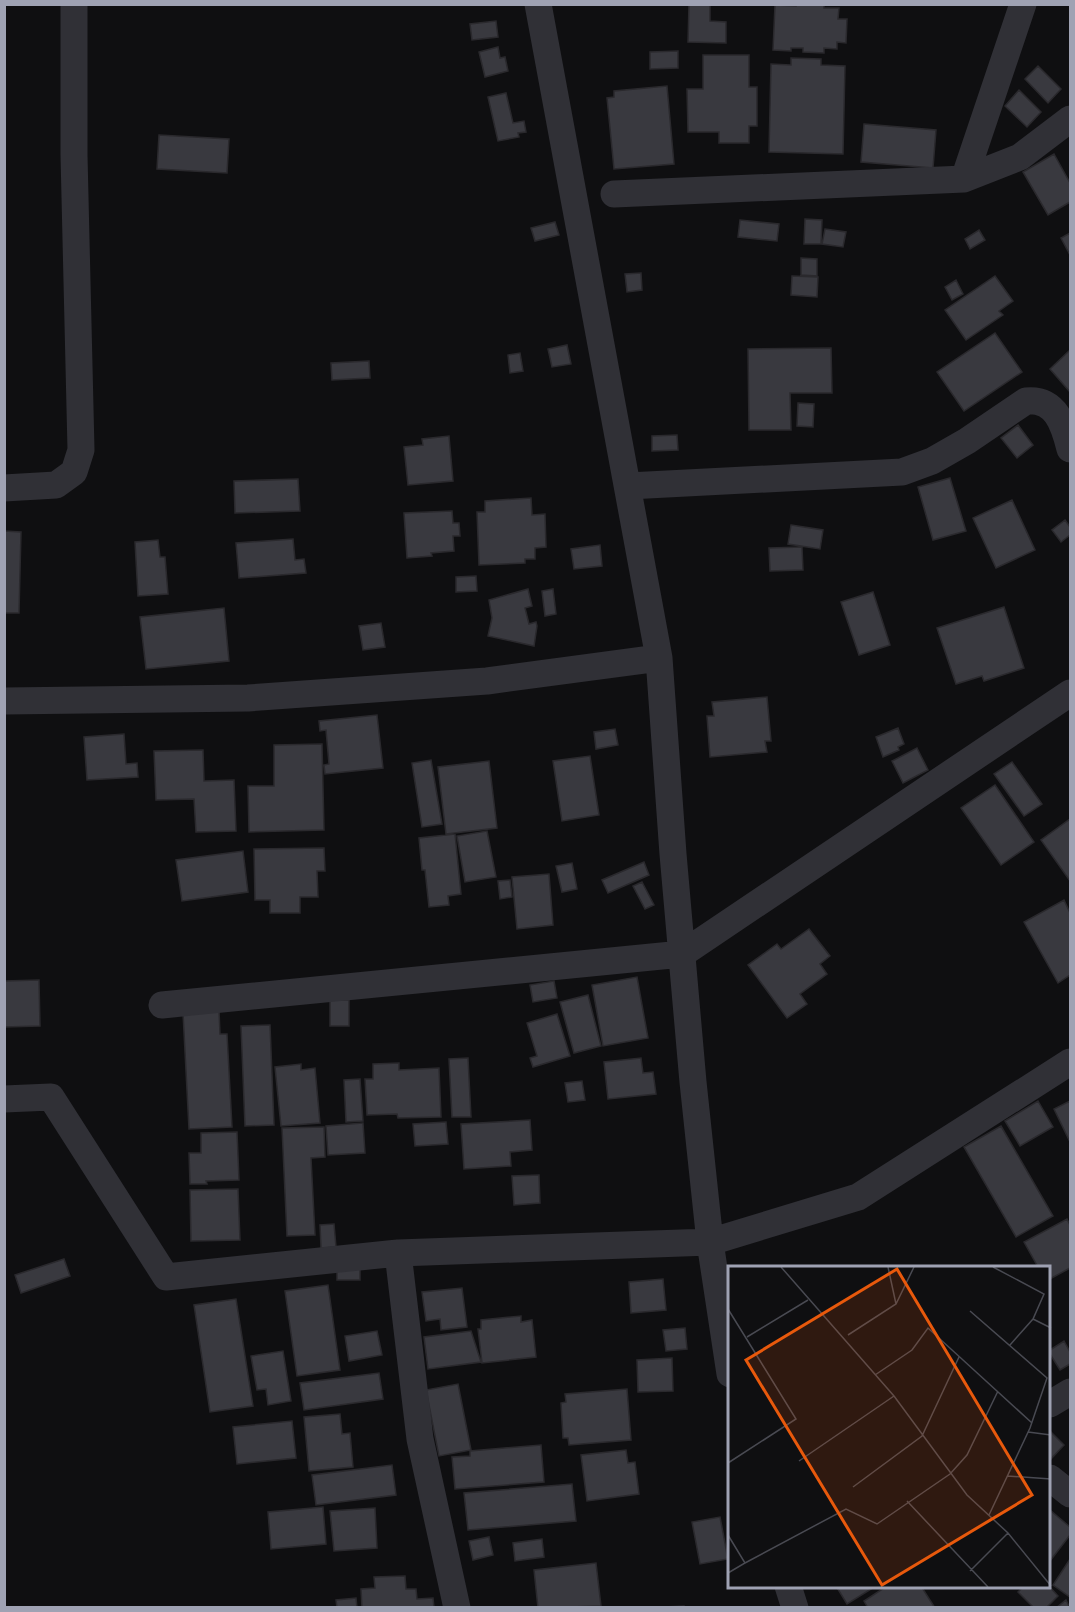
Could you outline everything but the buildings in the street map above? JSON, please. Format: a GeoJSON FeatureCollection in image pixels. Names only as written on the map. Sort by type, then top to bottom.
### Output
{"type":"FeatureCollection","features":[{"type":"Feature","properties":{"kind":"street"},"geometry":{"type":"LineString","coordinates":[[4,488],[56,485],[74,472],[81,450],[74,155],[74,4]]}},
{"type":"Feature","properties":{"kind":"street"},"geometry":{"type":"LineString","coordinates":[[538,4],[659,658],[693,1082],[710,1242],[728,1361]]}},
{"type":"Feature","properties":{"kind":"street"},"geometry":{"type":"LineString","coordinates":[[964,178],[1023,4]]}},
{"type":"Feature","properties":{"kind":"street"},"geometry":{"type":"LineString","coordinates":[[614,194],[964,178],[1020,157],[1071,119]]}},
{"type":"Feature","properties":{"kind":"street"},"geometry":{"type":"LineString","coordinates":[[628,486],[902,472],[932,461],[967,441],[1026,401],[1037,400],[1054,409],[1066,431],[1071,449]]}},
{"type":"Feature","properties":{"kind":"street"},"geometry":{"type":"LineString","coordinates":[[4,701],[248,698],[487,681],[659,658]]}},
{"type":"Feature","properties":{"kind":"street"},"geometry":{"type":"LineString","coordinates":[[162,1005],[682,954],[1071,693]]}},
{"type":"Feature","properties":{"kind":"street"},"geometry":{"type":"LineString","coordinates":[[4,1099],[51,1097],[166,1277],[398,1252],[710,1242],[858,1197],[1071,1062]]}},
{"type":"Feature","properties":{"kind":"street"},"geometry":{"type":"LineString","coordinates":[[398,1252],[420,1439],[457,1608]]}},
{"type":"Feature","properties":{"kind":"street"},"geometry":{"type":"LineString","coordinates":[[1051,1403],[1071,1392]]}},
{"type":"Feature","properties":{"kind":"street"},"geometry":{"type":"LineString","coordinates":[[1051,1479],[1071,1494]]}},
{"type":"Feature","properties":{"kind":"street"},"geometry":{"type":"LineString","coordinates":[[788,1588],[795,1608]]}}]}
